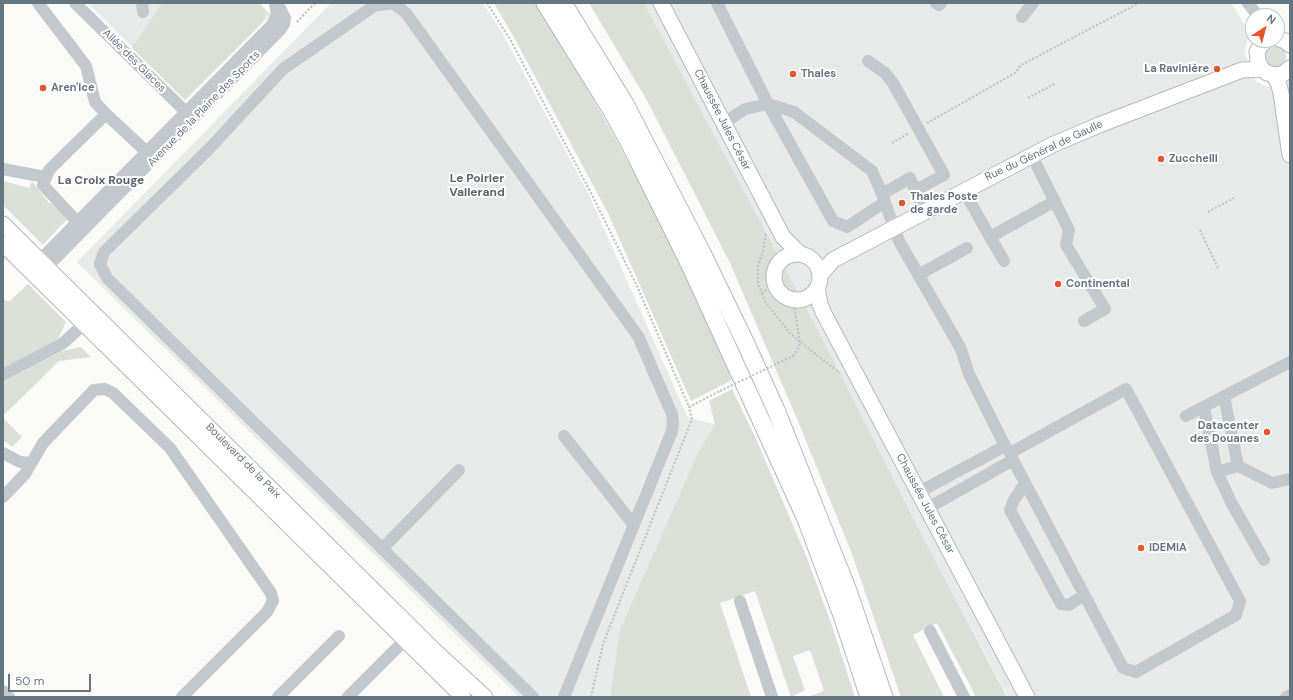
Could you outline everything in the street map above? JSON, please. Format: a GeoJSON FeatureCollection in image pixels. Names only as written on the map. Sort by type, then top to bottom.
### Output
{"type":"FeatureCollection","features":[{"type":"Feature","properties":{"kind":"highway"},"geometry":{"type":"LineString","coordinates":[[545,3],[612,111],[691,266],[806,519],[843,618],[870,697]]}},
{"type":"Feature","properties":{"kind":"highway"},"geometry":{"type":"LineString","coordinates":[[563,3],[625,104],[645,140],[749,350],[776,410],[848,591],[884,697]]}},
{"type":"Feature","properties":{"kind":"main road","name":"Chaussée Jules César"},"geometry":{"type":"LineString","coordinates":[[661,3],[783,237],[806,257]]}},
{"type":"Feature","properties":{"kind":"main road","name":"Rue du Général de Gaulle"},"geometry":{"type":"LineString","coordinates":[[818,282],[833,260],[1032,156],[1085,130],[1242,70],[1276,51]]}},
{"type":"Feature","properties":{"kind":"main road"},"geometry":{"type":"LineString","coordinates":[[1276,51],[1290,93]]}},
{"type":"Feature","properties":{"kind":"main road"},"geometry":{"type":"LineString","coordinates":[[1276,51],[1278,82],[1290,155]]}},
{"type":"Feature","properties":{"kind":"main road","name":"Boulevard de la Paix"},"geometry":{"type":"LineString","coordinates":[[3,224],[84,324],[463,697]]}},
{"type":"Feature","properties":{"kind":"main road"},"geometry":{"type":"LineString","coordinates":[[781,261],[790,255],[806,257],[818,267],[818,282],[809,297],[798,300],[786,298],[780,293],[775,284],[775,271],[781,261],[784,244],[783,237]]}},
{"type":"Feature","properties":{"kind":"main road","name":"Boulevard de la Paix"},"geometry":{"type":"LineString","coordinates":[[3,244],[38,269],[437,653],[485,697]]}},
{"type":"Feature","properties":{"kind":"main road","name":"Rue du Général de Gaulle"},"geometry":{"type":"LineString","coordinates":[[806,257],[833,260]]}},
{"type":"Feature","properties":{"kind":"main road","name":"Chaussée Jules César"},"geometry":{"type":"LineString","coordinates":[[818,282],[820,304],[823,312],[1027,697]]}},
{"type":"Feature","properties":{"kind":"main road","name":"Chaussée Jules César"},"geometry":{"type":"LineString","coordinates":[[798,300],[823,312]]}},
{"type":"Feature","properties":{"kind":"street"},"geometry":{"type":"LineString","coordinates":[[38,3],[86,66],[95,102],[150,156]]}},
{"type":"Feature","properties":{"kind":"street","name":"Allée des Glaces"},"geometry":{"type":"LineString","coordinates":[[75,3],[190,116]]}},
{"type":"Feature","properties":{"kind":"street","name":"Avenue de la Plaine des Sports"},"geometry":{"type":"LineString","coordinates":[[38,269],[190,116],[272,25],[277,14],[274,3]]}},
{"type":"Feature","properties":{"kind":"street"},"geometry":{"type":"LineString","coordinates":[[717,3],[768,104],[834,221],[847,228],[910,178],[914,191],[924,212]]}},
{"type":"Feature","properties":{"kind":"street"},"geometry":{"type":"LineString","coordinates":[[936,3],[939,5],[941,3]]}},
{"type":"Feature","properties":{"kind":"street"},"geometry":{"type":"LineString","coordinates":[[1022,17],[1033,3]]}},
{"type":"Feature","properties":{"kind":"street"},"geometry":{"type":"LineString","coordinates":[[533,697],[107,278],[100,264],[104,252],[209,149],[283,68],[374,6],[393,4],[406,13],[638,336],[672,414],[672,431],[564,697]]}},
{"type":"Feature","properties":{"kind":"street"},"geometry":{"type":"LineString","coordinates":[[868,61],[885,73],[893,83],[944,175],[914,191]]}},
{"type":"Feature","properties":{"kind":"street"},"geometry":{"type":"LineString","coordinates":[[724,123],[745,109],[768,104],[794,112],[872,171],[884,198],[899,241],[961,350],[969,374],[1009,453],[1123,668],[1136,672],[1236,615],[1240,601],[1126,389],[1009,453],[919,492]]}},
{"type":"Feature","properties":{"kind":"street"},"geometry":{"type":"LineString","coordinates":[[81,225],[43,185],[49,170],[106,114]]}},
{"type":"Feature","properties":{"kind":"street"},"geometry":{"type":"LineString","coordinates":[[1032,156],[1069,230],[1066,245],[1105,309],[1084,321]]}},
{"type":"Feature","properties":{"kind":"street"},"geometry":{"type":"LineString","coordinates":[[3,169],[45,177]]}},
{"type":"Feature","properties":{"kind":"street"},"geometry":{"type":"LineString","coordinates":[[964,191],[1004,261]]}},
{"type":"Feature","properties":{"kind":"street"},"geometry":{"type":"LineString","coordinates":[[990,237],[1055,201]]}},
{"type":"Feature","properties":{"kind":"street"},"geometry":{"type":"LineString","coordinates":[[918,275],[967,248]]}},
{"type":"Feature","properties":{"kind":"street"},"geometry":{"type":"LineString","coordinates":[[3,375],[62,344],[84,324]]}},
{"type":"Feature","properties":{"kind":"street"},"geometry":{"type":"LineString","coordinates":[[1186,416],[1290,362]]}},
{"type":"Feature","properties":{"kind":"street"},"geometry":{"type":"LineString","coordinates":[[3,497],[25,474],[43,443],[94,390],[105,389],[113,393],[170,448],[271,593],[273,601],[267,612],[182,697]]}},
{"type":"Feature","properties":{"kind":"street"},"geometry":{"type":"LineString","coordinates":[[1224,396],[1238,466]]}},
{"type":"Feature","properties":{"kind":"street"},"geometry":{"type":"LineString","coordinates":[[1204,407],[1217,472],[1232,504],[1264,560]]}},
{"type":"Feature","properties":{"kind":"street"},"geometry":{"type":"LineString","coordinates":[[564,436],[633,524]]}},
{"type":"Feature","properties":{"kind":"street"},"geometry":{"type":"LineString","coordinates":[[3,453],[20,462],[32,463]]}},
{"type":"Feature","properties":{"kind":"street"},"geometry":{"type":"LineString","coordinates":[[928,508],[1009,453]]}},
{"type":"Feature","properties":{"kind":"street"},"geometry":{"type":"LineString","coordinates":[[1217,472],[1238,466],[1272,483],[1290,479]]}},
{"type":"Feature","properties":{"kind":"street"},"geometry":{"type":"LineString","coordinates":[[382,549],[458,470]]}},
{"type":"Feature","properties":{"kind":"street"},"geometry":{"type":"LineString","coordinates":[[1025,483],[1014,500],[1010,510],[1061,604],[1069,605],[1084,596]]}},
{"type":"Feature","properties":{"kind":"street"},"geometry":{"type":"LineString","coordinates":[[740,602],[772,697]]}},
{"type":"Feature","properties":{"kind":"street"},"geometry":{"type":"LineString","coordinates":[[930,631],[964,697]]}},
{"type":"Feature","properties":{"kind":"street"},"geometry":{"type":"LineString","coordinates":[[278,697],[339,636]]}},
{"type":"Feature","properties":{"kind":"street"},"geometry":{"type":"LineString","coordinates":[[348,697],[404,640]]}},
{"type":"Feature","properties":{"kind":"street"},"geometry":{"type":"LineString","coordinates":[[3,691],[10,697]]}},
{"type":"Feature","properties":{"kind":"street"},"geometry":{"type":"LineString","coordinates":[[1286,697],[1290,695]]}},
{"type":"Feature","properties":{"kind":"path"},"geometry":{"type":"LineString","coordinates":[[298,21],[315,3]]}},
{"type":"Feature","properties":{"kind":"path"},"geometry":{"type":"LineString","coordinates":[[487,3],[511,41],[591,193],[637,286],[689,407],[692,419],[603,644],[591,697]]}},
{"type":"Feature","properties":{"kind":"path"},"geometry":{"type":"LineString","coordinates":[[892,143],[1015,73],[1021,65],[1139,3]]}},
{"type":"Feature","properties":{"kind":"path"},"geometry":{"type":"LineString","coordinates":[[1028,98],[1056,83]]}},
{"type":"Feature","properties":{"kind":"path"},"geometry":{"type":"LineString","coordinates":[[1208,212],[1234,198]]}},
{"type":"Feature","properties":{"kind":"path"},"geometry":{"type":"LineString","coordinates":[[1200,230],[1218,268]]}},
{"type":"Feature","properties":{"kind":"path"},"geometry":{"type":"LineString","coordinates":[[758,273],[758,283],[765,301],[788,332],[845,376]]}},
{"type":"Feature","properties":{"kind":"path"},"geometry":{"type":"LineString","coordinates":[[762,293],[775,284]]}},
{"type":"Feature","properties":{"kind":"path"},"geometry":{"type":"LineString","coordinates":[[689,407],[720,390],[792,356],[798,349],[800,342],[798,300]]}},
{"type":"Feature","properties":{"kind":"shaded area"},"geometry":{"type":"Polygon","coordinates":[[[88,3],[259,3],[271,14],[185,100],[88,3]]]}},
{"type":"Feature","properties":{"kind":"shaded area"},"geometry":{"type":"Polygon","coordinates":[[[162,3],[259,3],[265,9],[266,14],[262,23],[185,100],[132,48],[162,3]]]}},
{"type":"Feature","properties":{"kind":"shaded area"},"geometry":{"type":"Polygon","coordinates":[[[331,3],[483,3],[501,31],[588,193],[688,418],[715,424],[698,453],[620,629],[610,697],[519,697],[77,262],[331,3]]]}},
{"type":"Feature","properties":{"kind":"shaded area"},"geometry":{"type":"Polygon","coordinates":[[[494,3],[538,3],[545,14],[659,219],[736,376],[728,382],[691,401],[609,215],[516,41],[494,3]]]}},
{"type":"Feature","properties":{"kind":"shaded area"},"geometry":{"type":"Polygon","coordinates":[[[589,3],[644,3],[819,332],[923,537],[1007,697],[976,697],[937,623],[913,635],[944,697],[901,697],[852,554],[795,414],[730,263],[648,102],[589,3]]]}},
{"type":"Feature","properties":{"kind":"shaded area"},"geometry":{"type":"Polygon","coordinates":[[[644,3],[1231,3],[1245,25],[1244,51],[1256,81],[1266,87],[1290,80],[1290,697],[1008,697],[923,537],[819,332],[644,3]]]}},
{"type":"Feature","properties":{"kind":"shaded area"},"geometry":{"type":"Polygon","coordinates":[[[1281,48],[1286,57],[1283,65],[1275,68],[1267,65],[1264,57],[1267,49],[1281,48]]]}},
{"type":"Feature","properties":{"kind":"shaded area"},"geometry":{"type":"Polygon","coordinates":[[[3,181],[29,188],[32,181],[49,203],[57,203],[68,218],[43,245],[3,205],[3,181]]]}},
{"type":"Feature","properties":{"kind":"shaded area"},"geometry":{"type":"Polygon","coordinates":[[[28,284],[66,322],[57,341],[3,370],[3,299],[10,301],[28,284]]]}},
{"type":"Feature","properties":{"kind":"shaded area"},"geometry":{"type":"Polygon","coordinates":[[[81,347],[91,357],[59,361],[3,416],[3,382],[62,351],[81,347]]]}},
{"type":"Feature","properties":{"kind":"shaded area"},"geometry":{"type":"Polygon","coordinates":[[[732,389],[756,439],[807,558],[832,626],[855,697],[808,697],[824,691],[810,650],[793,656],[805,690],[791,697],[755,591],[720,603],[751,697],[610,697],[620,629],[698,453],[715,424],[709,401],[732,389]]]}},
{"type":"Feature","properties":{"kind":"shaded area"},"geometry":{"type":"Polygon","coordinates":[[[3,418],[22,437],[12,447],[3,440],[3,418]]]}},
{"type":"Feature","properties":{"kind":"place","name":"La Ravinière"},"geometry":{"type":"Point","coordinates":[1217,69]}},
{"type":"Feature","properties":{"kind":"place","name":"Thales"},"geometry":{"type":"Point","coordinates":[793,74]}},
{"type":"Feature","properties":{"kind":"place","name":"Aren'ice"},"geometry":{"type":"Point","coordinates":[43,88]}},
{"type":"Feature","properties":{"kind":"place","name":"Zucchelli"},"geometry":{"type":"Point","coordinates":[1161,159]}},
{"type":"Feature","properties":{"kind":"place","name":"Thales Poste de garde"},"geometry":{"type":"Point","coordinates":[902,203]}},
{"type":"Feature","properties":{"kind":"place","name":"Continental"},"geometry":{"type":"Point","coordinates":[1058,284]}},
{"type":"Feature","properties":{"kind":"place","name":"Datacenter des Douanes"},"geometry":{"type":"Point","coordinates":[1267,432]}},
{"type":"Feature","properties":{"kind":"place","name":"IDEMIA"},"geometry":{"type":"Point","coordinates":[1141,548]}},
{"type":"Feature","properties":{"kind":"district","name":"La Croix Rouge"},"geometry":{"type":"Point","coordinates":[101,181]}},
{"type":"Feature","properties":{"kind":"district","name":"Le Poirier Vallerand"},"geometry":{"type":"Point","coordinates":[477,186]}}]}
